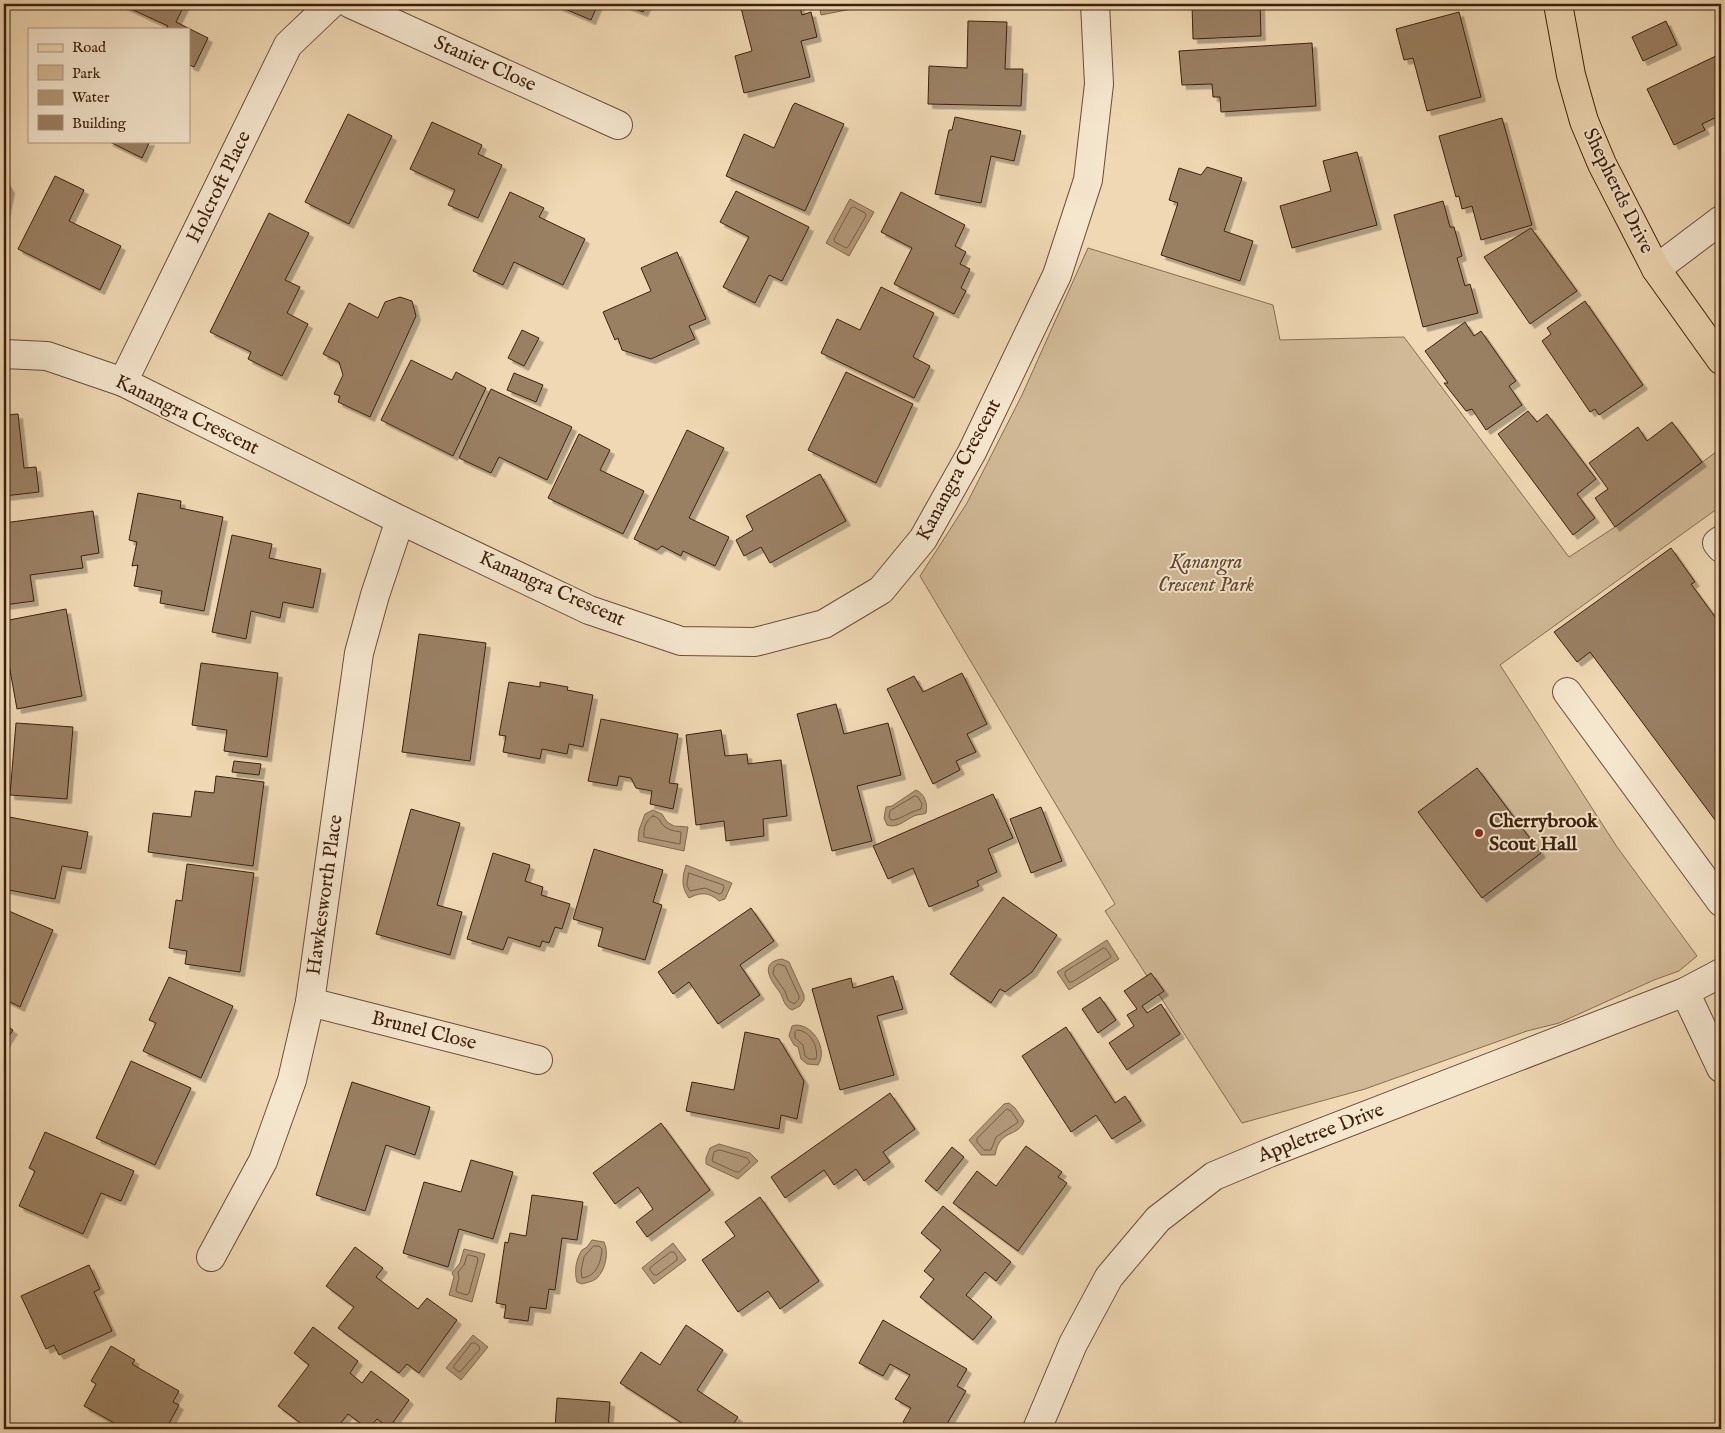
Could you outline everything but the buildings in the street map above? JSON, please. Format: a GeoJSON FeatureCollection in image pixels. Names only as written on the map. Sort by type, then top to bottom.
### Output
{"type":"FeatureCollection","features":[{"type":"Feature","properties":{"kind":"main road","name":"Shepherds Drive"},"geometry":{"type":"LineString","coordinates":[[1558,4],[1571,75],[1584,121],[1602,164],[1656,269],[1721,360]]}},
{"type":"Feature","properties":{"kind":"street","name":"Holcroft Place"},"geometry":{"type":"LineString","coordinates":[[123,382],[288,44],[331,4]]}},
{"type":"Feature","properties":{"kind":"street","name":"Stanier Close"},"geometry":{"type":"LineString","coordinates":[[351,4],[618,125]]}},
{"type":"Feature","properties":{"kind":"street","name":"Kanangra Crescent"},"geometry":{"type":"LineString","coordinates":[[4,354],[47,356],[123,382],[400,520],[589,610],[681,641],[755,642],[824,624],[881,590],[923,539],[972,452],[1057,275],[1088,180],[1099,84],[1095,4]]}},
{"type":"Feature","properties":{"kind":"street"},"geometry":{"type":"LineString","coordinates":[[1656,269],[1721,220]]}},
{"type":"Feature","properties":{"kind":"street","name":"Hawkesworth Place"},"geometry":{"type":"LineString","coordinates":[[211,1257],[263,1161],[292,1080],[310,1002],[359,653],[375,596],[400,520]]}},
{"type":"Feature","properties":{"kind":"street"},"geometry":{"type":"LineString","coordinates":[[1721,540],[1717,543],[1721,548]]}},
{"type":"Feature","properties":{"kind":"street"},"geometry":{"type":"LineString","coordinates":[[1567,692],[1721,902]]}},
{"type":"Feature","properties":{"kind":"street","name":"Appletree Drive"},"geometry":{"type":"LineString","coordinates":[[1037,1429],[1073,1344],[1108,1277],[1158,1219],[1214,1176],[1685,992],[1721,973]]}},
{"type":"Feature","properties":{"kind":"street"},"geometry":{"type":"LineString","coordinates":[[1685,992],[1721,1068]]}},
{"type":"Feature","properties":{"kind":"street","name":"Brunel Close"},"geometry":{"type":"LineString","coordinates":[[310,1002],[538,1060]]}},
{"type":"Feature","properties":{"kind":"green space","name":"Kanangra Crescent Park"},"geometry":{"type":"Polygon","coordinates":[[[1088,248],[1273,305],[1280,340],[1404,337],[1569,557],[1615,527],[1720,449],[1721,506],[1500,665],[1617,847],[1697,956],[1679,971],[1654,980],[1559,1023],[1527,1031],[1365,1089],[1242,1123],[1105,911],[1115,904],[920,576],[967,503],[1022,395],[1088,248]]]}},
{"type":"Feature","properties":{"kind":"water"},"geometry":{"type":"Polygon","coordinates":[[[819,4],[867,4],[867,6],[821,15],[819,4]]]}},
{"type":"Feature","properties":{"kind":"water"},"geometry":{"type":"Polygon","coordinates":[[[850,199],[874,212],[849,256],[826,243],[850,199]]]}},
{"type":"Feature","properties":{"kind":"water"},"geometry":{"type":"Polygon","coordinates":[[[916,790],[922,794],[925,800],[927,806],[926,813],[914,816],[898,825],[887,825],[884,818],[886,807],[892,806],[916,790]]]}},
{"type":"Feature","properties":{"kind":"water"},"geometry":{"type":"Polygon","coordinates":[[[653,810],[662,814],[667,822],[674,826],[688,827],[684,851],[638,841],[639,830],[645,814],[653,810]]]}},
{"type":"Feature","properties":{"kind":"water"},"geometry":{"type":"Polygon","coordinates":[[[686,865],[732,883],[725,899],[719,901],[705,894],[689,898],[683,882],[686,865]]]}},
{"type":"Feature","properties":{"kind":"water"},"geometry":{"type":"Polygon","coordinates":[[[1107,940],[1119,959],[1069,990],[1057,972],[1107,940]]]}},
{"type":"Feature","properties":{"kind":"water"},"geometry":{"type":"Polygon","coordinates":[[[782,959],[789,962],[804,995],[804,1000],[800,1006],[792,1010],[785,1004],[781,994],[772,982],[769,972],[771,964],[782,959]]]}},
{"type":"Feature","properties":{"kind":"water"},"geometry":{"type":"Polygon","coordinates":[[[796,1025],[808,1029],[818,1039],[821,1059],[818,1065],[807,1064],[801,1059],[798,1047],[794,1045],[789,1036],[792,1026],[796,1025]]]}},
{"type":"Feature","properties":{"kind":"water"},"geometry":{"type":"Polygon","coordinates":[[[1009,1103],[1024,1121],[1022,1125],[1019,1129],[1002,1139],[995,1155],[981,1155],[969,1140],[1004,1104],[1009,1103]]]}},
{"type":"Feature","properties":{"kind":"water"},"geometry":{"type":"Polygon","coordinates":[[[719,1144],[750,1153],[758,1161],[738,1179],[706,1164],[710,1148],[719,1144]]]}},
{"type":"Feature","properties":{"kind":"water"},"geometry":{"type":"Polygon","coordinates":[[[592,1240],[604,1242],[606,1246],[606,1260],[603,1270],[597,1278],[582,1284],[577,1282],[577,1261],[582,1250],[592,1240]]]}},
{"type":"Feature","properties":{"kind":"water"},"geometry":{"type":"Polygon","coordinates":[[[673,1243],[686,1260],[654,1284],[642,1268],[673,1243]]]}},
{"type":"Feature","properties":{"kind":"water"},"geometry":{"type":"Polygon","coordinates":[[[464,1249],[485,1254],[472,1302],[449,1295],[454,1277],[452,1273],[460,1263],[464,1249]]]}},
{"type":"Feature","properties":{"kind":"water"},"geometry":{"type":"Polygon","coordinates":[[[473,1335],[488,1347],[461,1380],[446,1368],[473,1335]]]}},
{"type":"Feature","properties":{"kind":"place","name":"Cherrybrook Scout Hall"},"geometry":{"type":"Point","coordinates":[1479,833]}}]}
